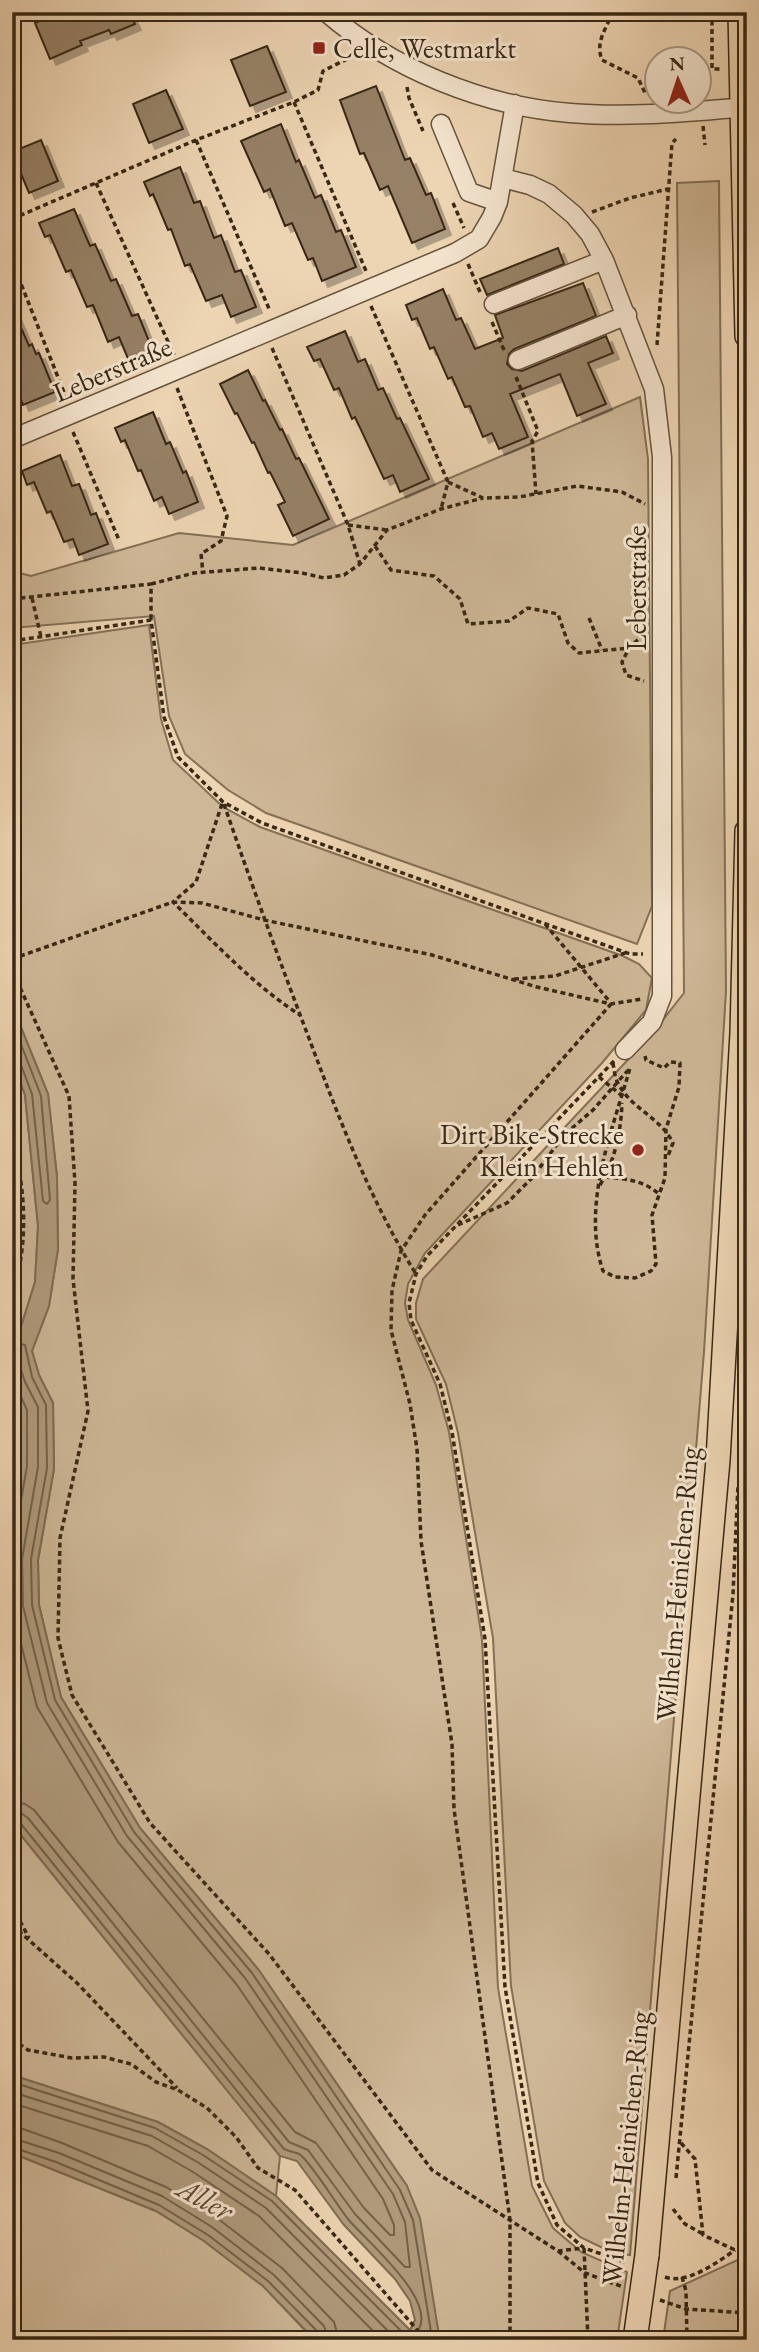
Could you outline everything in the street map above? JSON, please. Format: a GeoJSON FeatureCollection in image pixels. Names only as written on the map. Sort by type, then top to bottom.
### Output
{"type":"FeatureCollection","features":[{"type":"Feature","properties":{"kind":"main road"},"geometry":{"type":"LineString","coordinates":[[740,12],[745,107],[747,336]]}},
{"type":"Feature","properties":{"kind":"main road","name":"Wilhelm-Heinichen-Ring"},"geometry":{"type":"LineString","coordinates":[[635,2340],[647,2255],[718,1460],[742,1033],[747,831]]}},
{"type":"Feature","properties":{"kind":"street"},"geometry":{"type":"LineString","coordinates":[[326,12],[340,24],[407,66],[452,86],[515,104],[569,113],[616,114],[745,107]]}},
{"type":"Feature","properties":{"kind":"street","name":"Leberstraße"},"geometry":{"type":"LineString","coordinates":[[12,439],[272,331],[462,249],[479,239],[498,202],[515,104]]}},
{"type":"Feature","properties":{"kind":"street"},"geometry":{"type":"LineString","coordinates":[[441,124],[469,192],[498,202]]}},
{"type":"Feature","properties":{"kind":"street","name":"Leberstraße"},"geometry":{"type":"LineString","coordinates":[[503,178],[530,185],[549,194],[590,234],[604,260],[654,389],[662,457],[663,513],[662,996],[652,1022],[627,1054]]}},
{"type":"Feature","properties":{"kind":"street"},"geometry":{"type":"LineString","coordinates":[[489,308],[604,260]]}},
{"type":"Feature","properties":{"kind":"street"},"geometry":{"type":"LineString","coordinates":[[513,363],[626,315]]}},
{"type":"Feature","properties":{"kind":"path"},"geometry":{"type":"LineString","coordinates":[[613,12],[602,33],[598,50],[602,60],[638,78],[644,91]]}},
{"type":"Feature","properties":{"kind":"path"},"geometry":{"type":"LineString","coordinates":[[712,12],[712,46]]}},
{"type":"Feature","properties":{"kind":"path"},"geometry":{"type":"LineString","coordinates":[[12,219],[196,140],[294,102],[318,89],[323,71],[352,54]]}},
{"type":"Feature","properties":{"kind":"path"},"geometry":{"type":"LineString","coordinates":[[294,102],[448,482],[441,509]]}},
{"type":"Feature","properties":{"kind":"path"},"geometry":{"type":"LineString","coordinates":[[657,349],[672,143],[676,139]]}},
{"type":"Feature","properties":{"kind":"path"},"geometry":{"type":"LineString","coordinates":[[196,140],[348,525],[360,564]]}},
{"type":"Feature","properties":{"kind":"path"},"geometry":{"type":"LineString","coordinates":[[96,183],[175,371],[227,516],[221,541],[201,554],[203,573]]}},
{"type":"Feature","properties":{"kind":"path"},"geometry":{"type":"LineString","coordinates":[[578,220],[599,207],[669,188]]}},
{"type":"Feature","properties":{"kind":"path"},"geometry":{"type":"LineString","coordinates":[[462,249],[513,363],[538,431],[532,441],[536,494]]}},
{"type":"Feature","properties":{"kind":"path"},"geometry":{"type":"LineString","coordinates":[[12,261],[119,540]]}},
{"type":"Feature","properties":{"kind":"path"},"geometry":{"type":"LineString","coordinates":[[448,482],[482,498]]}},
{"type":"Feature","properties":{"kind":"path"},"geometry":{"type":"LineString","coordinates":[[348,525],[387,530],[441,509],[482,498],[519,497],[578,486],[622,492],[663,513]]}},
{"type":"Feature","properties":{"kind":"path"},"geometry":{"type":"LineString","coordinates":[[12,599],[151,584],[203,573],[259,568],[324,578],[344,575],[360,564],[387,530]]}},
{"type":"Feature","properties":{"kind":"path"},"geometry":{"type":"LineString","coordinates":[[375,546],[391,570],[434,576],[460,599],[468,624],[509,621],[528,608],[558,614],[568,643],[579,653],[629,648]]}},
{"type":"Feature","properties":{"kind":"path"},"geometry":{"type":"LineString","coordinates":[[151,584],[151,620],[164,717],[178,757],[223,802],[262,822],[627,953],[663,955]]}},
{"type":"Feature","properties":{"kind":"path"},"geometry":{"type":"LineString","coordinates":[[32,598],[41,637]]}},
{"type":"Feature","properties":{"kind":"path"},"geometry":{"type":"LineString","coordinates":[[589,618],[603,650]]}},
{"type":"Feature","properties":{"kind":"path"},"geometry":{"type":"LineString","coordinates":[[12,641],[151,620]]}},
{"type":"Feature","properties":{"kind":"path"},"geometry":{"type":"LineString","coordinates":[[663,628],[643,634],[629,648],[622,662],[626,675],[639,681],[663,681]]}},
{"type":"Feature","properties":{"kind":"path"},"geometry":{"type":"LineString","coordinates":[[14,959],[173,902],[196,882],[223,802]]}},
{"type":"Feature","properties":{"kind":"path"},"geometry":{"type":"LineString","coordinates":[[223,802],[344,1133],[401,1251],[416,1275]]}},
{"type":"Feature","properties":{"kind":"path"},"geometry":{"type":"LineString","coordinates":[[173,902],[202,903],[264,920],[432,955],[509,979],[611,1004],[662,996]]}},
{"type":"Feature","properties":{"kind":"path"},"geometry":{"type":"LineString","coordinates":[[173,902],[270,996],[300,1015]]}},
{"type":"Feature","properties":{"kind":"path"},"geometry":{"type":"LineString","coordinates":[[544,923],[611,1004]]}},
{"type":"Feature","properties":{"kind":"path"},"geometry":{"type":"LineString","coordinates":[[12,929],[18,983],[69,1096],[75,1183],[72,1279],[88,1411],[60,1538],[58,1638],[72,1695],[150,1823],[269,1954],[432,2171],[558,2250],[584,2248]]}},
{"type":"Feature","properties":{"kind":"path"},"geometry":{"type":"LineString","coordinates":[[509,979],[555,976],[627,953]]}},
{"type":"Feature","properties":{"kind":"path"},"geometry":{"type":"LineString","coordinates":[[510,2340],[510,2220],[454,1809],[452,1744],[421,1541],[417,1449],[410,1405],[391,1330],[392,1290],[401,1251],[425,1215],[611,1004]]}},
{"type":"Feature","properties":{"kind":"path"},"geometry":{"type":"LineString","coordinates":[[588,2340],[584,2248],[557,2225],[538,2183],[505,1987],[485,1639],[452,1432],[440,1384],[411,1320],[409,1303],[416,1275],[427,1256],[599,1077],[627,1054]]}},
{"type":"Feature","properties":{"kind":"path"},"geometry":{"type":"LineString","coordinates":[[597,1190],[605,1177],[621,1130],[623,1094],[617,1083],[627,1054]]}},
{"type":"Feature","properties":{"kind":"path"},"geometry":{"type":"LineString","coordinates":[[627,1054],[664,1068],[670,1062],[680,1063],[679,1087],[666,1129]]}},
{"type":"Feature","properties":{"kind":"path"},"geometry":{"type":"LineString","coordinates":[[456,1226],[508,1203],[532,1178],[564,1135],[593,1110],[613,1088],[630,1068],[623,1094],[597,1190],[596,1251],[603,1271],[614,1277],[635,1278],[651,1271],[656,1264],[652,1215],[665,1178],[666,1161],[673,1143],[666,1129],[623,1094],[613,1088],[599,1077]]}},
{"type":"Feature","properties":{"kind":"path"},"geometry":{"type":"LineString","coordinates":[[12,1139],[20,1167],[24,1229],[18,1279],[12,1295]]}},
{"type":"Feature","properties":{"kind":"path"},"geometry":{"type":"LineString","coordinates":[[605,1177],[630,1179],[649,1186],[659,1194]]}},
{"type":"Feature","properties":{"kind":"path"},"geometry":{"type":"LineString","coordinates":[[676,2183],[733,1594],[738,1483]]}},
{"type":"Feature","properties":{"kind":"path"},"geometry":{"type":"LineString","coordinates":[[12,1906],[32,1942]]}},
{"type":"Feature","properties":{"kind":"path"},"geometry":{"type":"LineString","coordinates":[[12,1925],[77,1983],[178,2090]]}},
{"type":"Feature","properties":{"kind":"path"},"geometry":{"type":"LineString","coordinates":[[12,2039],[29,2050],[72,2058],[104,2057],[131,2064],[156,2082],[178,2090],[207,2108],[236,2137],[258,2168],[296,2190],[426,2340]]}},
{"type":"Feature","properties":{"kind":"path"},"geometry":{"type":"LineString","coordinates":[[681,2143],[695,2159],[704,2235]]}},
{"type":"Feature","properties":{"kind":"path"},"geometry":{"type":"LineString","coordinates":[[671,2223],[673,2209],[685,2224],[735,2250],[747,2253]]}},
{"type":"Feature","properties":{"kind":"path"},"geometry":{"type":"LineString","coordinates":[[682,2277],[686,2291],[687,2340]]}},
{"type":"Feature","properties":{"kind":"shaded area"},"geometry":{"type":"Polygon","coordinates":[[[719,181],[726,991],[704,1352],[630,2255],[611,2252],[580,2237],[565,2223],[544,2181],[511,1986],[493,1638],[458,1433],[446,1384],[416,1319],[416,1303],[423,1279],[651,1035],[684,993],[677,183],[719,181]]]}},
{"type":"Feature","properties":{"kind":"shaded area"},"geometry":{"type":"Polygon","coordinates":[[[640,397],[648,459],[652,906],[637,944],[266,813],[228,790],[185,754],[169,716],[154,616],[12,628],[12,571],[31,576],[179,533],[293,545],[640,397]]]}},
{"type":"Feature","properties":{"kind":"shaded area"},"geometry":{"type":"Polygon","coordinates":[[[149,625],[161,719],[173,760],[223,807],[260,827],[623,956],[639,964],[652,978],[646,1010],[602,1063],[425,1253],[408,1284],[405,1303],[408,1320],[436,1385],[449,1432],[482,1639],[498,1988],[532,2186],[553,2228],[581,2252],[627,2272],[617,2340],[433,2340],[439,2335],[407,2186],[258,1969],[140,1828],[61,1697],[39,1605],[38,1560],[54,1469],[53,1403],[39,1375],[32,1351],[49,1306],[58,1249],[57,1177],[48,1094],[12,1005],[12,645],[149,625]]]}},
{"type":"Feature","properties":{"kind":"shaded area"},"geometry":{"type":"Polygon","coordinates":[[[12,1059],[25,1095],[38,1226],[35,1282],[20,1330],[12,1345],[12,1059]]]}},
{"type":"Feature","properties":{"kind":"shaded area"},"geometry":{"type":"Polygon","coordinates":[[[12,1824],[280,2156],[276,2196],[207,2149],[158,2122],[12,2075],[12,1824]]]}},
{"type":"Feature","properties":{"kind":"shaded area"},"geometry":{"type":"Polygon","coordinates":[[[12,2153],[156,2211],[204,2241],[263,2286],[314,2340],[12,2340],[12,2153]]]}},
{"type":"Feature","properties":{"kind":"shaded area"},"geometry":{"type":"Polygon","coordinates":[[[744,2257],[747,2258],[747,2340],[663,2340],[670,2291],[744,2257]]]}},
{"type":"Feature","properties":{"kind":"water","name":"Aller"},"geometry":{"type":"Polygon","coordinates":[[[12,1005],[48,1094],[57,1177],[58,1249],[49,1306],[32,1351],[39,1375],[53,1403],[54,1469],[38,1560],[39,1605],[61,1697],[140,1828],[258,1969],[407,2186],[420,2218],[439,2335],[433,2340],[315,2340],[263,2286],[204,2241],[156,2211],[12,2153],[12,2075],[158,2122],[207,2149],[276,2196],[410,2330],[415,2320],[410,2301],[395,2279],[344,2225],[297,2161],[280,2156],[12,1824],[12,1345],[20,1330],[35,1282],[38,1226],[25,1095],[12,1059],[12,1005]]]}},
{"type":"Feature","properties":{"kind":"building"},"geometry":{"type":"Polygon","coordinates":[[[60,12],[129,12],[135,24],[111,34],[109,30],[80,41],[82,45],[50,59],[35,23],[60,12]]]}},
{"type":"Feature","properties":{"kind":"building"},"geometry":{"type":"Polygon","coordinates":[[[267,46],[286,92],[250,106],[231,60],[267,46]]]}},
{"type":"Feature","properties":{"kind":"building"},"geometry":{"type":"Polygon","coordinates":[[[376,86],[405,160],[410,158],[426,195],[431,193],[445,229],[412,243],[388,186],[380,190],[364,153],[360,154],[340,100],[376,86]]]}},
{"type":"Feature","properties":{"kind":"building"},"geometry":{"type":"Polygon","coordinates":[[[166,90],[183,129],[149,143],[133,104],[166,90]]]}},
{"type":"Feature","properties":{"kind":"building"},"geometry":{"type":"Polygon","coordinates":[[[281,124],[296,162],[299,160],[315,198],[321,195],[336,232],[341,230],[356,267],[322,281],[313,258],[308,260],[292,223],[285,226],[270,189],[264,192],[241,141],[281,124]]]}},
{"type":"Feature","properties":{"kind":"building"},"geometry":{"type":"Polygon","coordinates":[[[41,140],[58,181],[29,193],[12,152],[41,140]]]}},
{"type":"Feature","properties":{"kind":"building"},"geometry":{"type":"Polygon","coordinates":[[[180,167],[194,203],[200,201],[214,238],[221,235],[235,272],[241,270],[256,307],[231,317],[222,295],[206,301],[190,264],[185,266],[171,229],[168,230],[153,194],[150,196],[144,182],[180,167]]]}},
{"type":"Feature","properties":{"kind":"building"},"geometry":{"type":"Polygon","coordinates":[[[74,209],[90,246],[95,244],[111,281],[116,279],[132,316],[138,314],[153,351],[129,361],[119,337],[108,342],[93,305],[87,307],[71,270],[66,272],[50,235],[45,237],[39,223],[74,209]]]}},
{"type":"Feature","properties":{"kind":"building"},"geometry":{"type":"Polygon","coordinates":[[[558,248],[564,264],[487,295],[480,279],[558,248]]]}},
{"type":"Feature","properties":{"kind":"building"},"geometry":{"type":"Polygon","coordinates":[[[583,283],[596,316],[514,349],[509,354],[507,364],[512,369],[522,371],[606,336],[613,353],[588,363],[606,404],[577,416],[560,374],[510,394],[528,437],[499,449],[492,433],[483,437],[470,406],[465,407],[452,377],[448,379],[434,347],[430,349],[417,318],[412,320],[406,305],[443,289],[456,320],[461,318],[475,349],[503,338],[495,315],[583,283]]]}},
{"type":"Feature","properties":{"kind":"building"},"geometry":{"type":"Polygon","coordinates":[[[12,307],[29,346],[32,344],[36,354],[39,353],[55,392],[23,405],[12,378],[12,307]]]}},
{"type":"Feature","properties":{"kind":"building"},"geometry":{"type":"Polygon","coordinates":[[[345,331],[358,362],[365,359],[378,390],[383,388],[429,479],[400,492],[393,475],[384,479],[339,388],[334,390],[320,359],[314,361],[307,347],[345,331]]]}},
{"type":"Feature","properties":{"kind":"building"},"geometry":{"type":"Polygon","coordinates":[[[248,370],[296,459],[299,458],[329,519],[293,536],[278,505],[285,502],[220,384],[248,370]]]}},
{"type":"Feature","properties":{"kind":"building"},"geometry":{"type":"Polygon","coordinates":[[[153,412],[166,444],[170,442],[183,473],[186,471],[198,502],[169,514],[162,497],[154,501],[125,440],[121,442],[115,428],[153,412]]]}},
{"type":"Feature","properties":{"kind":"building"},"geometry":{"type":"Polygon","coordinates":[[[60,455],[72,486],[79,484],[91,515],[96,513],[108,544],[79,555],[73,539],[64,542],[51,511],[47,513],[34,482],[27,485],[22,471],[60,455]]]}},
{"type":"Feature","properties":{"kind":"place","name":"Celle, Westmarkt"},"geometry":{"type":"Point","coordinates":[319,48]}},
{"type":"Feature","properties":{"kind":"place","name":"Dirt Bike-Strecke Klein Hehlen"},"geometry":{"type":"Point","coordinates":[638,1150]}}]}
